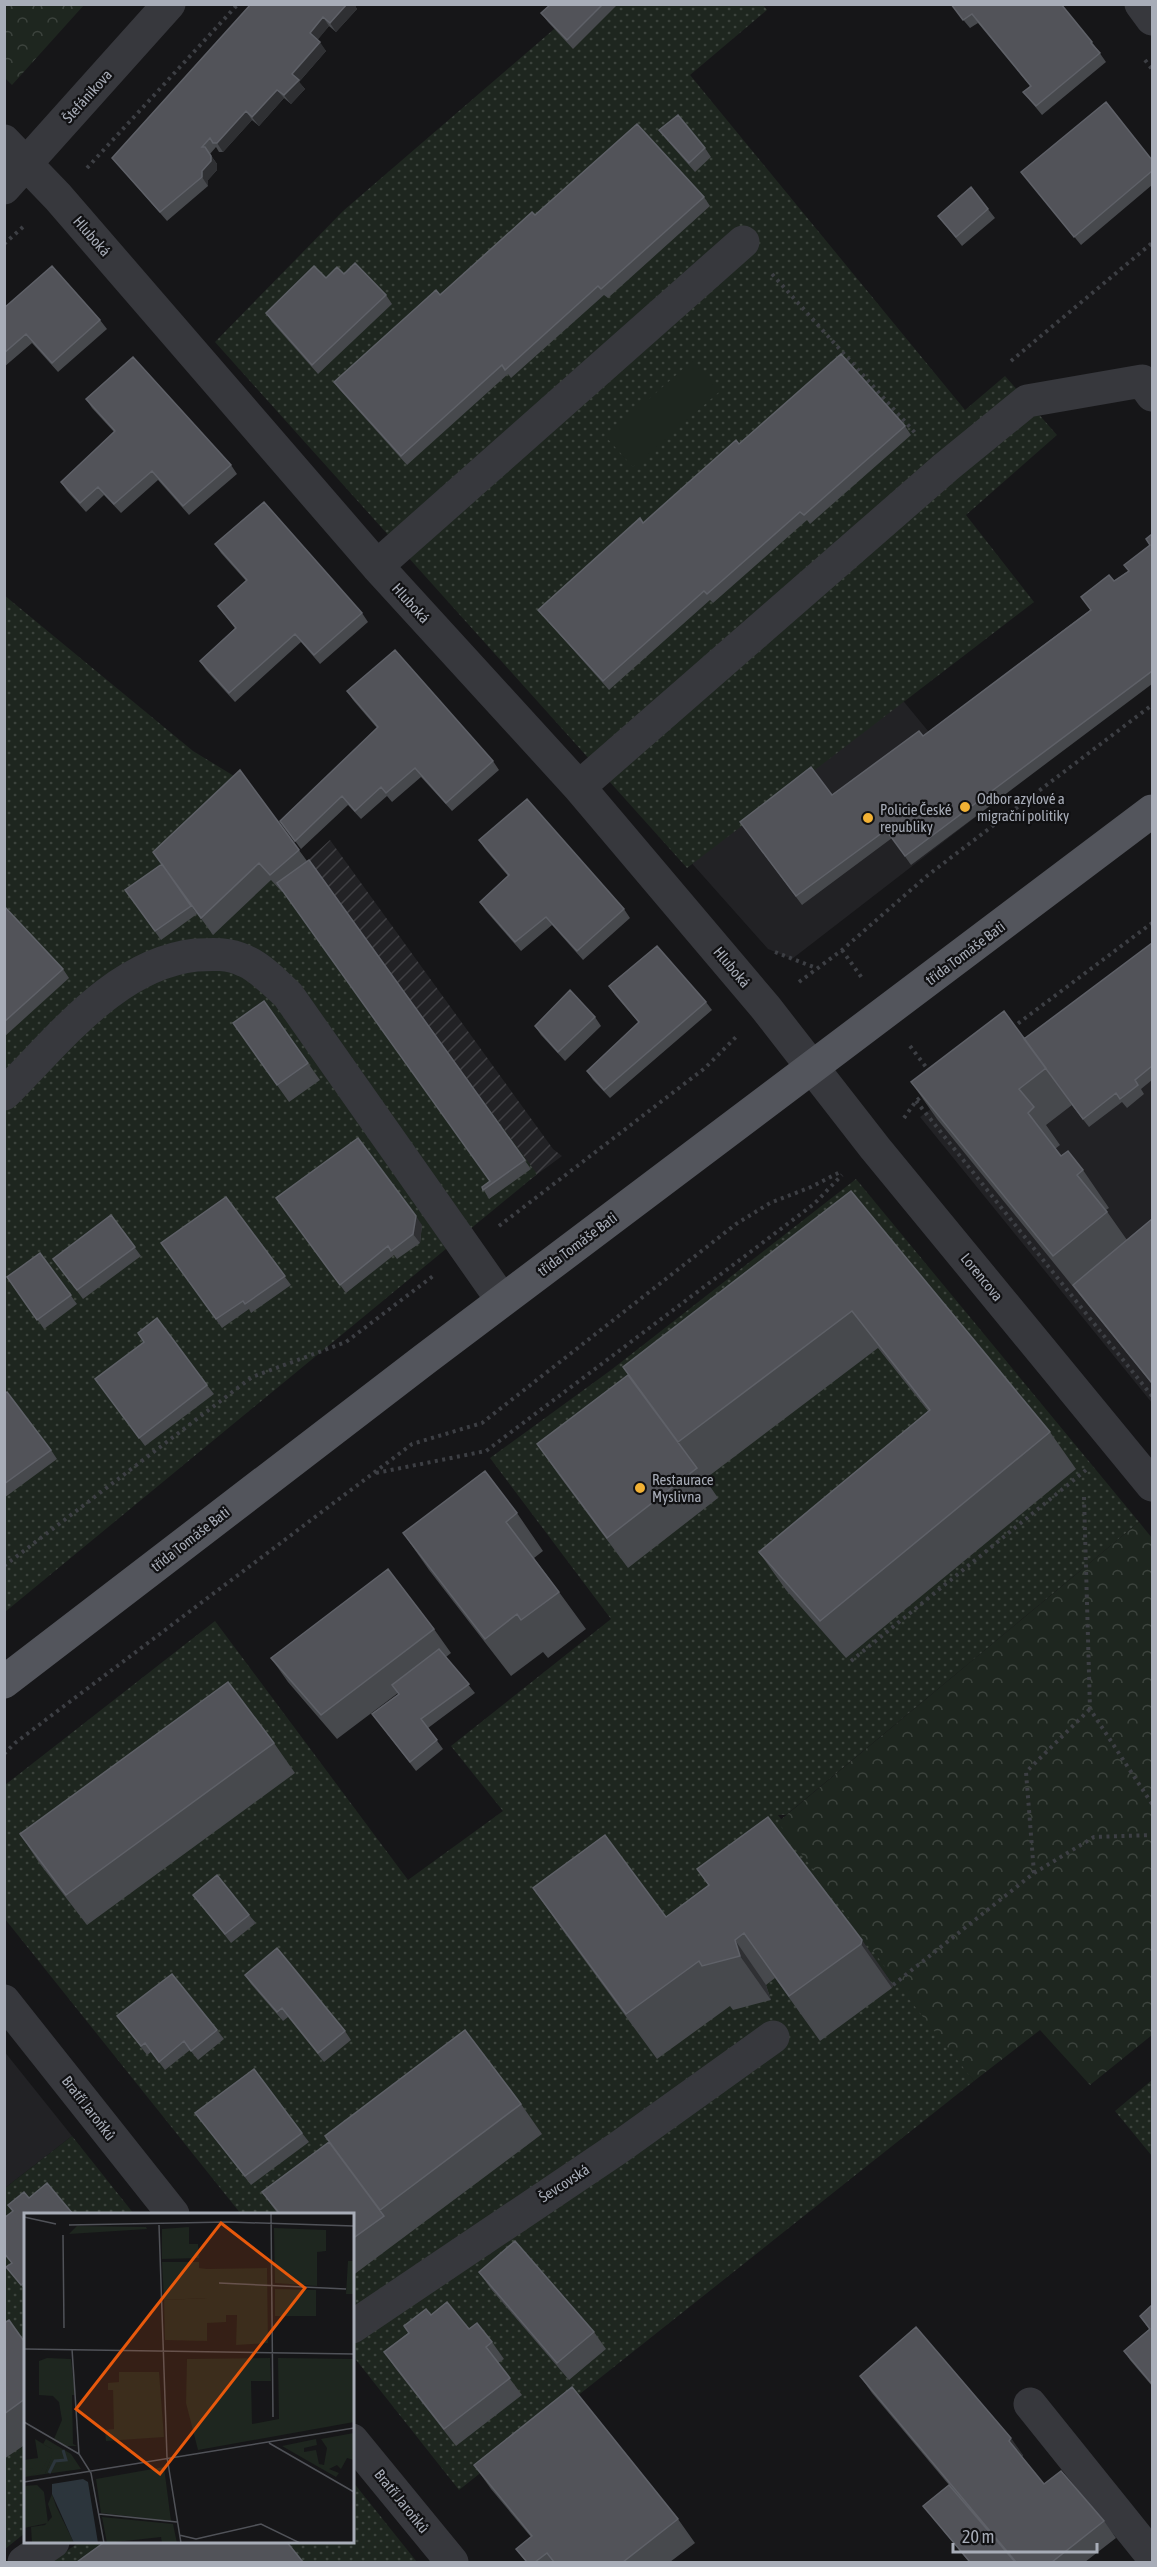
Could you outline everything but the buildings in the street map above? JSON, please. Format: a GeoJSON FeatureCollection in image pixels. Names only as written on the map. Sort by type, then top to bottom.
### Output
{"type":"FeatureCollection","features":[{"type":"Feature","properties":{"kind":"main road","name":"třída Tomáše Bati"},"geometry":{"type":"LineString","coordinates":[[4,1682],[502,1300],[1152,811]]}},
{"type":"Feature","properties":{"kind":"street","name":"Štefánikova"},"geometry":{"type":"LineString","coordinates":[[4,188],[16,152],[169,4]]}},
{"type":"Feature","properties":{"kind":"street"},"geometry":{"type":"LineString","coordinates":[[1141,4],[1152,19]]}},
{"type":"Feature","properties":{"kind":"street","name":"Hluboká"},"geometry":{"type":"LineString","coordinates":[[16,152],[58,197],[377,566],[579,788],[766,1008],[812,1069]]}},
{"type":"Feature","properties":{"kind":"street"},"geometry":{"type":"LineString","coordinates":[[377,566],[743,242]]}},
{"type":"Feature","properties":{"kind":"street"},"geometry":{"type":"LineString","coordinates":[[579,788],[945,467],[1027,401],[1142,381],[1152,395]]}},
{"type":"Feature","properties":{"kind":"street"},"geometry":{"type":"LineString","coordinates":[[4,1094],[100,998],[150,967],[186,957],[219,953],[245,961],[288,994],[502,1300]]}},
{"type":"Feature","properties":{"kind":"street","name":"Lorencova"},"geometry":{"type":"LineString","coordinates":[[812,1069],[1152,1485]]}},
{"type":"Feature","properties":{"kind":"street","name":"Bratří Jaroňků"},"geometry":{"type":"LineString","coordinates":[[4,2001],[172,2213]]}},
{"type":"Feature","properties":{"kind":"street","name":"Ševcovská"},"geometry":{"type":"LineString","coordinates":[[354,2326],[618,2148],[773,2037]]}},
{"type":"Feature","properties":{"kind":"street"},"geometry":{"type":"LineString","coordinates":[[1030,2404],[1152,2556]]}},
{"type":"Feature","properties":{"kind":"street","name":"Bratří Jaroňků"},"geometry":{"type":"LineString","coordinates":[[354,2441],[452,2562]]}},
{"type":"Feature","properties":{"kind":"street"},"geometry":{"type":"LineString","coordinates":[[24,2562],[50,2543]]}},
{"type":"Feature","properties":{"kind":"path"},"geometry":{"type":"LineString","coordinates":[[4,244],[58,197],[103,153],[238,4]]}},
{"type":"Feature","properties":{"kind":"path"},"geometry":{"type":"LineString","coordinates":[[743,242],[945,467]]}},
{"type":"Feature","properties":{"kind":"path"},"geometry":{"type":"LineString","coordinates":[[1005,366],[1152,243]]}},
{"type":"Feature","properties":{"kind":"path"},"geometry":{"type":"LineString","coordinates":[[4,1566],[252,1377],[346,1342],[705,1068],[766,1008],[842,950],[928,875],[1152,705]]}},
{"type":"Feature","properties":{"kind":"path"},"geometry":{"type":"LineString","coordinates":[[1003,1035],[1152,922]]}},
{"type":"Feature","properties":{"kind":"path"},"geometry":{"type":"LineString","coordinates":[[875,1148],[892,1135],[916,1101],[931,1089]]}},
{"type":"Feature","properties":{"kind":"path"},"geometry":{"type":"LineString","coordinates":[[916,1101],[1152,1396]]}},
{"type":"Feature","properties":{"kind":"path"},"geometry":{"type":"LineString","coordinates":[[4,1754],[15,1743],[372,1474],[412,1444],[482,1423],[736,1224],[770,1203],[811,1187],[843,1171],[814,1204],[486,1451],[372,1474]]}},
{"type":"Feature","properties":{"kind":"path"},"geometry":{"type":"LineString","coordinates":[[851,1661],[1086,1470],[1088,1464]]}},
{"type":"Feature","properties":{"kind":"path"},"geometry":{"type":"LineString","coordinates":[[1084,1497],[1090,1709],[1152,1804]]}},
{"type":"Feature","properties":{"kind":"path"},"geometry":{"type":"LineString","coordinates":[[1034,1873],[1026,1772],[1090,1709]]}},
{"type":"Feature","properties":{"kind":"path"},"geometry":{"type":"LineString","coordinates":[[893,1985],[1034,1873],[1094,1837],[1152,1835]]}},
{"type":"Feature","properties":{"kind":"shaded area"},"geometry":{"type":"Polygon","coordinates":[[[867,657],[990,806],[792,959],[768,949],[656,823],[867,657]]]}},
{"type":"Feature","properties":{"kind":"shaded area"},"geometry":{"type":"Polygon","coordinates":[[[330,840],[553,1149],[562,1156],[478,1218],[307,861],[330,840]]]}},
{"type":"Feature","properties":{"kind":"shaded area"},"geometry":{"type":"Polygon","coordinates":[[[1152,944],[1152,1403],[920,1117],[1152,944]]]}},
{"type":"Feature","properties":{"kind":"shaded area"},"geometry":{"type":"Polygon","coordinates":[[[4,2051],[72,2136],[5,2188],[4,2188],[4,2051]]]}},
{"type":"Feature","properties":{"kind":"green space"},"geometry":{"type":"Polygon","coordinates":[[[4,5],[84,5],[12,85],[5,78],[4,5]]]}},
{"type":"Feature","properties":{"kind":"green space"},"geometry":{"type":"Polygon","coordinates":[[[582,5],[763,5],[767,10],[690,75],[965,410],[1005,376],[1057,435],[966,515],[1034,602],[687,868],[215,342],[343,211],[582,5]]]}},
{"type":"Feature","properties":{"kind":"green space"},"geometry":{"type":"Polygon","coordinates":[[[692,361],[719,392],[633,467],[606,437],[692,361]]]}},
{"type":"Feature","properties":{"kind":"green space"},"geometry":{"type":"Polygon","coordinates":[[[4,595],[193,751],[252,787],[537,1174],[5,1612],[4,595]]]}},
{"type":"Feature","properties":{"kind":"green space"},"geometry":{"type":"Polygon","coordinates":[[[856,1179],[1139,1522],[786,1815],[778,1815],[974,2081],[459,2490],[354,2357],[354,2213],[240,2213],[5,1919],[5,1785],[215,1621],[408,1880],[503,1811],[451,1746],[611,1619],[490,1458],[611,1370],[856,1179]]]}},
{"type":"Feature","properties":{"kind":"green space"},"geometry":{"type":"Polygon","coordinates":[[[1139,1522],[1152,1538],[1152,2035],[1090,2085],[1040,2030],[974,2081],[908,1998],[778,1822],[1139,1522]]]}},
{"type":"Feature","properties":{"kind":"green space"},"geometry":{"type":"Polygon","coordinates":[[[1152,2080],[1152,2156],[1115,2111],[1152,2080]]]}},
{"type":"Feature","properties":{"kind":"green space"},"geometry":{"type":"Polygon","coordinates":[[[72,2136],[133,2213],[24,2213],[24,2534],[5,2549],[5,2188],[72,2136]]]}},
{"type":"Feature","properties":{"kind":"green space"},"geometry":{"type":"Polygon","coordinates":[[[354,2483],[417,2562],[52,2562],[78,2543],[354,2543],[354,2483]]]}},
{"type":"Feature","properties":{"kind":"place","name":"Odbor azylové a migrační politiky"},"geometry":{"type":"Point","coordinates":[965,807]}},
{"type":"Feature","properties":{"kind":"place","name":"Policie České republiky"},"geometry":{"type":"Point","coordinates":[868,818]}},
{"type":"Feature","properties":{"kind":"place","name":"Restaurace Myslivna"},"geometry":{"type":"Point","coordinates":[640,1488]}}]}
